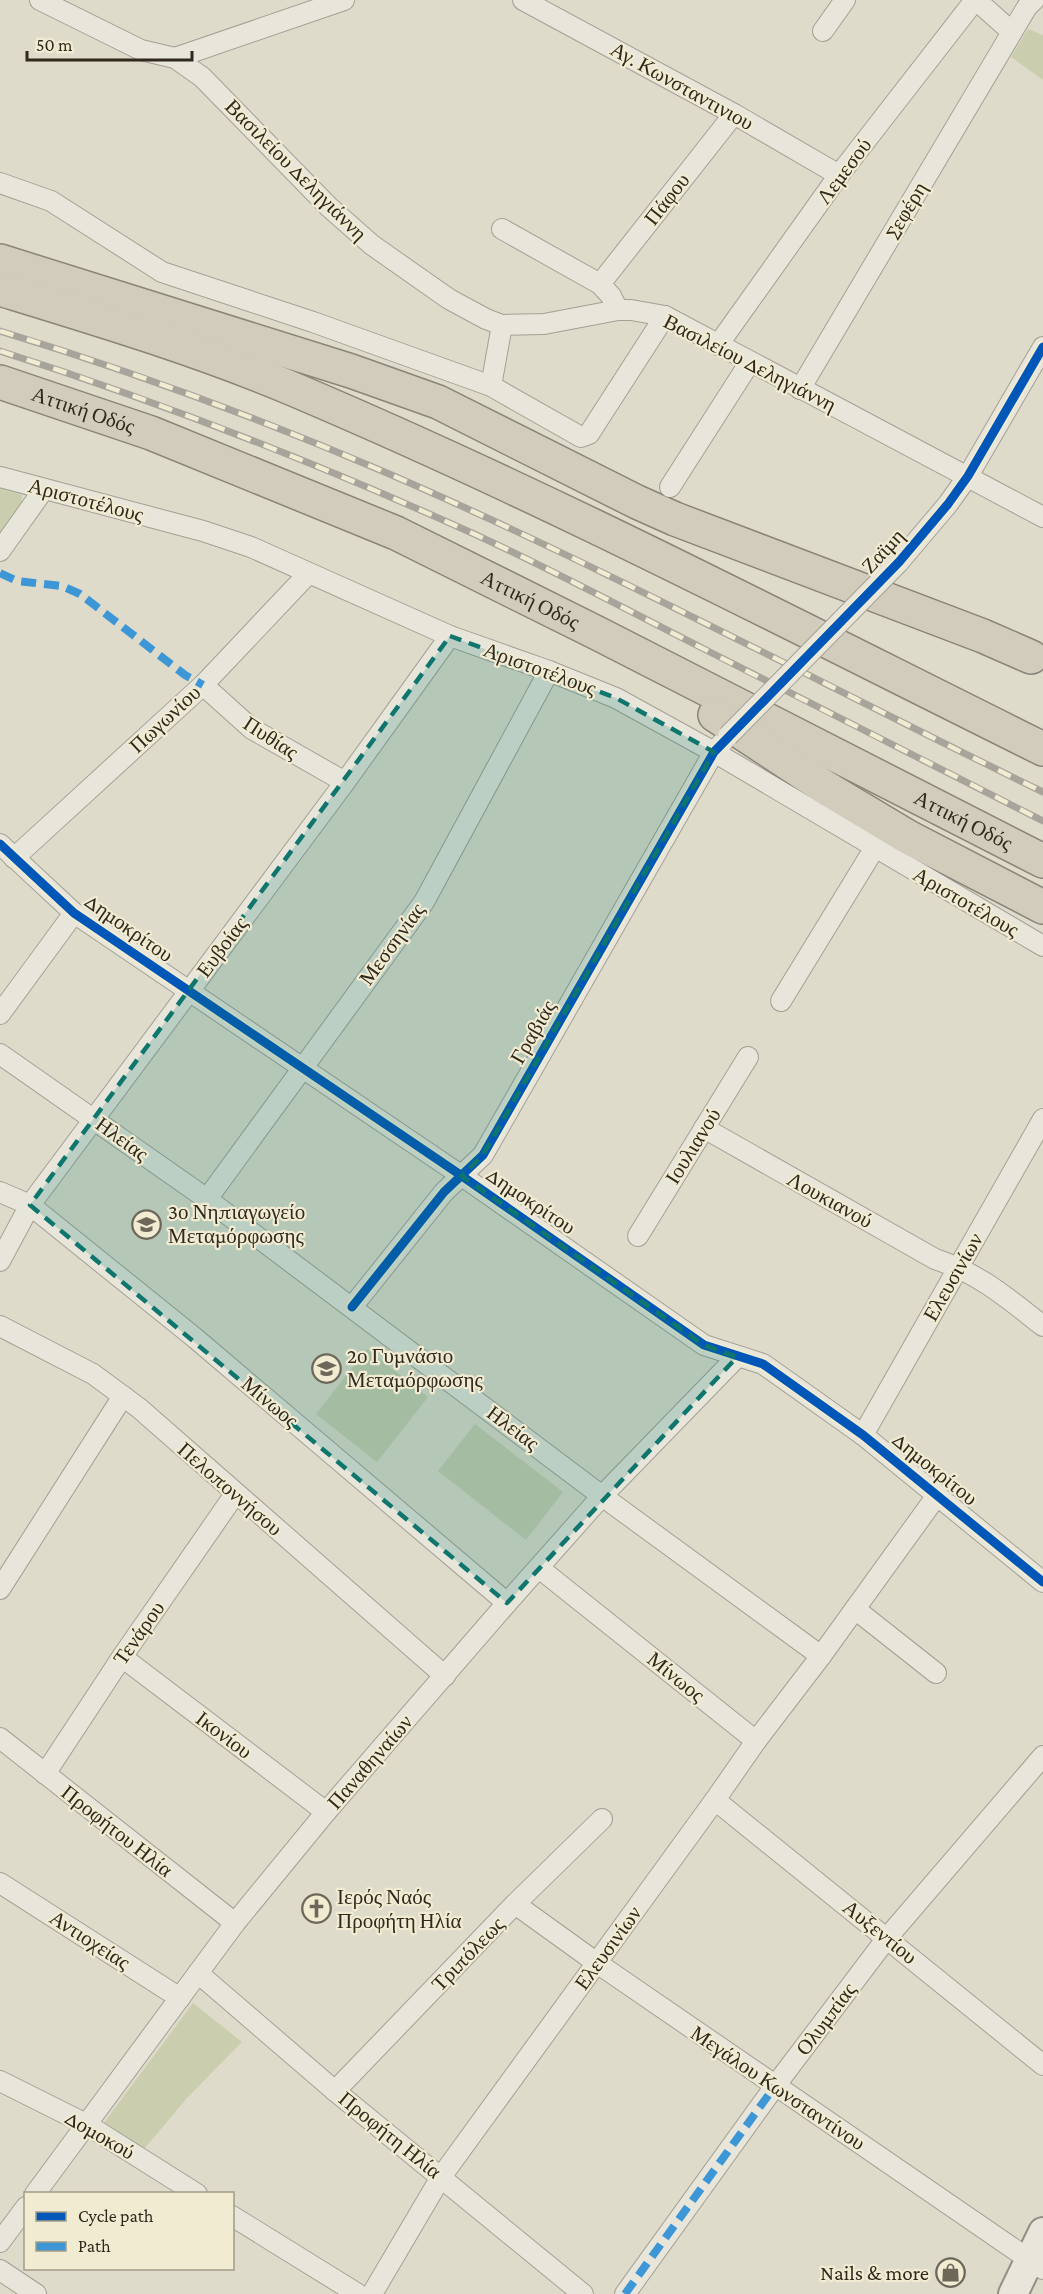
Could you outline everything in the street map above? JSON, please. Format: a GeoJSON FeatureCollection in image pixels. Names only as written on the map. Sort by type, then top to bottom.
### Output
{"type":"FeatureCollection","features":[{"type":"Feature","properties":{"kind":"highway"},"geometry":{"type":"LineString","coordinates":[[0,261],[351,370],[438,402],[656,510],[983,636],[1031,657]]}},
{"type":"Feature","properties":{"kind":"highway"},"geometry":{"type":"LineString","coordinates":[[0,289],[141,333],[291,388],[626,542],[1043,748]]}},
{"type":"Feature","properties":{"kind":"highway","name":"Αττική Οδός"},"geometry":{"type":"LineString","coordinates":[[0,382],[151,433],[396,533],[1043,861]]}},
{"type":"Feature","properties":{"kind":"highway"},"geometry":{"type":"LineString","coordinates":[[396,533],[588,647],[687,697],[826,788],[908,837],[1043,907]]}},
{"type":"Feature","properties":{"kind":"main road"},"geometry":{"type":"LineString","coordinates":[[1013,2294],[1036,2264],[1043,2232]]}},
{"type":"Feature","properties":{"kind":"street","name":"Βασιλείου Δεληγιάννη"},"geometry":{"type":"LineString","coordinates":[[40,0],[141,50],[175,58],[202,77],[330,207],[372,245],[449,299],[486,319],[502,325],[544,324],[618,310],[664,316],[1043,517]]}},
{"type":"Feature","properties":{"kind":"street"},"geometry":{"type":"LineString","coordinates":[[175,58],[344,0]]}},
{"type":"Feature","properties":{"kind":"street","name":"Αγ. Κωνσταντινιου"},"geometry":{"type":"LineString","coordinates":[[523,0],[734,114],[839,175]]}},
{"type":"Feature","properties":{"kind":"street"},"geometry":{"type":"LineString","coordinates":[[823,32],[845,0]]}},
{"type":"Feature","properties":{"kind":"street"},"geometry":{"type":"LineString","coordinates":[[975,0],[1012,32]]}},
{"type":"Feature","properties":{"kind":"street","name":"Λεμεσού"},"geometry":{"type":"LineString","coordinates":[[718,345],[839,175],[975,0]]}},
{"type":"Feature","properties":{"kind":"street","name":"Σεφέρη"},"geometry":{"type":"LineString","coordinates":[[800,389],[1027,7],[1034,0]]}},
{"type":"Feature","properties":{"kind":"street","name":"Πάφου"},"geometry":{"type":"LineString","coordinates":[[600,284],[734,114]]}},
{"type":"Feature","properties":{"kind":"street"},"geometry":{"type":"LineString","coordinates":[[0,183],[51,201],[162,273],[313,322],[491,386],[581,437],[589,434],[664,316]]}},
{"type":"Feature","properties":{"kind":"street"},"geometry":{"type":"LineString","coordinates":[[502,229],[600,284],[611,296],[618,310]]}},
{"type":"Feature","properties":{"kind":"street"},"geometry":{"type":"LineString","coordinates":[[491,386],[502,325]]}},
{"type":"Feature","properties":{"kind":"street","name":"Ζαϊμη"},"geometry":{"type":"LineString","coordinates":[[714,752],[899,562],[948,504],[968,476],[1043,347]]}},
{"type":"Feature","properties":{"kind":"street"},"geometry":{"type":"LineString","coordinates":[[670,487],[750,362]]}},
{"type":"Feature","properties":{"kind":"street","name":"Αριστοτέλους"},"geometry":{"type":"LineString","coordinates":[[0,477],[203,531],[251,547],[450,636],[549,671],[616,698],[714,752],[874,849],[1043,946]]}},
{"type":"Feature","properties":{"kind":"street"},"geometry":{"type":"LineString","coordinates":[[0,551],[44,489]]}},
{"type":"Feature","properties":{"kind":"street","name":"Πωγωνίου"},"geometry":{"type":"LineString","coordinates":[[14,858],[203,685],[308,574]]}},
{"type":"Feature","properties":{"kind":"street","name":"Ευβοίας"},"geometry":{"type":"LineString","coordinates":[[0,1261],[30,1205],[345,782],[450,636]]}},
{"type":"Feature","properties":{"kind":"street","name":"Μεσσηνίας"},"geometry":{"type":"LineString","coordinates":[[207,1199],[424,902],[549,671]]}},
{"type":"Feature","properties":{"kind":"street","name":"Πυθίας"},"geometry":{"type":"LineString","coordinates":[[203,685],[252,729],[345,782]]}},
{"type":"Feature","properties":{"kind":"street","name":"Γραβιάς"},"geometry":{"type":"LineString","coordinates":[[352,1307],[444,1192],[483,1155],[714,752]]}},
{"type":"Feature","properties":{"kind":"street","name":"Δημοκρίτου"},"geometry":{"type":"LineString","coordinates":[[0,844],[74,913],[462,1176],[704,1345],[763,1364],[863,1435],[1043,1582]]}},
{"type":"Feature","properties":{"kind":"street"},"geometry":{"type":"LineString","coordinates":[[781,1001],[874,849]]}},
{"type":"Feature","properties":{"kind":"street"},"geometry":{"type":"LineString","coordinates":[[0,1014],[74,913]]}},
{"type":"Feature","properties":{"kind":"street","name":"Ηλείας"},"geometry":{"type":"LineString","coordinates":[[0,1054],[207,1199],[602,1496],[821,1656]]}},
{"type":"Feature","properties":{"kind":"street","name":"Ιουλιανού"},"geometry":{"type":"LineString","coordinates":[[638,1236],[748,1057]]}},
{"type":"Feature","properties":{"kind":"street","name":"Ελευσινίων"},"geometry":{"type":"LineString","coordinates":[[863,1435],[1043,1119]]}},
{"type":"Feature","properties":{"kind":"street","name":"Λουκιανού"},"geometry":{"type":"LineString","coordinates":[[704,1128],[935,1259],[959,1267],[990,1284],[1043,1326]]}},
{"type":"Feature","properties":{"kind":"street","name":"Μίνωος"},"geometry":{"type":"LineString","coordinates":[[0,1192],[30,1205],[195,1338],[507,1603]]}},
{"type":"Feature","properties":{"kind":"street","name":"Πελοποννήσου"},"geometry":{"type":"LineString","coordinates":[[0,1326],[93,1374],[123,1396],[445,1676]]}},
{"type":"Feature","properties":{"kind":"street","name":"Παναθηναίων"},"geometry":{"type":"LineString","coordinates":[[36,2192],[235,1923],[326,1812],[602,1496],[737,1357]]}},
{"type":"Feature","properties":{"kind":"street"},"geometry":{"type":"LineString","coordinates":[[0,1589],[123,1396]]}},
{"type":"Feature","properties":{"kind":"street","name":"Τενάρου"},"geometry":{"type":"LineString","coordinates":[[45,1774],[122,1657],[235,1494]]}},
{"type":"Feature","properties":{"kind":"street","name":"Ελευσινίων"},"geometry":{"type":"LineString","coordinates":[[372,2294],[441,2177],[756,1741],[821,1656],[938,1494]]}},
{"type":"Feature","properties":{"kind":"street","name":"Μίνωος"},"geometry":{"type":"LineString","coordinates":[[539,1568],[756,1741]]}},
{"type":"Feature","properties":{"kind":"street"},"geometry":{"type":"LineString","coordinates":[[855,1609],[936,1673]]}},
{"type":"Feature","properties":{"kind":"street","name":"Ικονίου"},"geometry":{"type":"LineString","coordinates":[[122,1657],[326,1812]]}},
{"type":"Feature","properties":{"kind":"street","name":"Προφήτου Ηλία"},"geometry":{"type":"LineString","coordinates":[[0,1738],[235,1923]]}},
{"type":"Feature","properties":{"kind":"street","name":"Ολυμπίας"},"geometry":{"type":"LineString","coordinates":[[625,2294],[775,2086],[887,1938],[1043,1756]]}},
{"type":"Feature","properties":{"kind":"street","name":"Αυξεντίου"},"geometry":{"type":"LineString","coordinates":[[715,1800],[1043,2065]]}},
{"type":"Feature","properties":{"kind":"street","name":"Τριπόλεως"},"geometry":{"type":"LineString","coordinates":[[335,2091],[515,1904],[602,1819]]}},
{"type":"Feature","properties":{"kind":"street","name":"Αντιοχείας"},"geometry":{"type":"LineString","coordinates":[[0,1883],[180,1998]]}},
{"type":"Feature","properties":{"kind":"street","name":"Μεγάλου Κωνσταντίνου"},"geometry":{"type":"LineString","coordinates":[[515,1904],[775,2086],[1036,2264]]}},
{"type":"Feature","properties":{"kind":"street","name":"Προφήτη Ηλία"},"geometry":{"type":"LineString","coordinates":[[198,1973],[335,2091],[583,2294]]}},
{"type":"Feature","properties":{"kind":"street","name":"Δομοκού"},"geometry":{"type":"LineString","coordinates":[[0,2081],[86,2124],[195,2192]]}},
{"type":"Feature","properties":{"kind":"street"},"geometry":{"type":"LineString","coordinates":[[0,2242],[24,2210]]}},
{"type":"Feature","properties":{"kind":"street"},"geometry":{"type":"LineString","coordinates":[[234,2217],[358,2294]]}},
{"type":"Feature","properties":{"kind":"street"},"geometry":{"type":"LineString","coordinates":[[0,2270],[36,2294]]}},
{"type":"Feature","properties":{"kind":"highlighted area"},"geometry":{"type":"Polygon","coordinates":[[[450,636],[616,698],[714,752],[483,1155],[462,1176],[704,1345],[737,1357],[507,1603],[30,1205],[450,636]]]}},
{"type":"Feature","properties":{"kind":"green space"},"geometry":{"type":"Polygon","coordinates":[[[1028,29],[1043,35],[1043,80],[1011,57],[1028,29]]]}},
{"type":"Feature","properties":{"kind":"green space"},"geometry":{"type":"Polygon","coordinates":[[[0,489],[22,495],[22,503],[0,532],[0,489]]]}},
{"type":"Feature","properties":{"kind":"green space"},"geometry":{"type":"Polygon","coordinates":[[[367,1349],[428,1397],[377,1462],[316,1414],[367,1349]]]}},
{"type":"Feature","properties":{"kind":"green space"},"geometry":{"type":"Polygon","coordinates":[[[475,1424],[563,1492],[526,1540],[438,1471],[475,1424]]]}},
{"type":"Feature","properties":{"kind":"green space"},"geometry":{"type":"Polygon","coordinates":[[[193,2003],[242,2042],[187,2098],[144,2149],[104,2123],[193,2003]]]}},
{"type":"Feature","properties":{"kind":"railway"},"geometry":{"type":"LineString","coordinates":[[0,331],[98,362],[196,397],[387,473],[471,510],[636,589],[1043,792]]}},
{"type":"Feature","properties":{"kind":"railway"},"geometry":{"type":"LineString","coordinates":[[0,351],[120,391],[239,435],[472,533],[560,575],[1043,821]]}},
{"type":"Feature","properties":{"kind":"marked path"},"geometry":{"type":"LineString","coordinates":[[0,573],[17,581],[62,586],[80,594],[185,675],[203,685]]}},
{"type":"Feature","properties":{"kind":"marked path"},"geometry":{"type":"LineString","coordinates":[[625,2294],[775,2086]]}},
{"type":"Feature","properties":{"kind":"cycle path"},"geometry":{"type":"LineString","coordinates":[[352,1307],[444,1192],[483,1155],[714,752],[899,562],[948,504],[968,476],[1043,347]]}},
{"type":"Feature","properties":{"kind":"cycle path"},"geometry":{"type":"LineString","coordinates":[[0,844],[74,913],[462,1176],[704,1345],[763,1364],[863,1435],[1043,1582]]}},
{"type":"Feature","properties":{"kind":"place","name":"3ο Νηπιαγωγείο Μεταμόρφωσης"},"geometry":{"type":"Point","coordinates":[147,1224]}},
{"type":"Feature","properties":{"kind":"place","name":"2ο Γυμνάσιο Μεταμόρφωσης"},"geometry":{"type":"Point","coordinates":[326,1368]}},
{"type":"Feature","properties":{"kind":"place","name":"Ιερός Ναός Προφήτη Ηλία"},"geometry":{"type":"Point","coordinates":[316,1909]}},
{"type":"Feature","properties":{"kind":"place","name":"Nails & more"},"geometry":{"type":"Point","coordinates":[950,2273]}}]}
